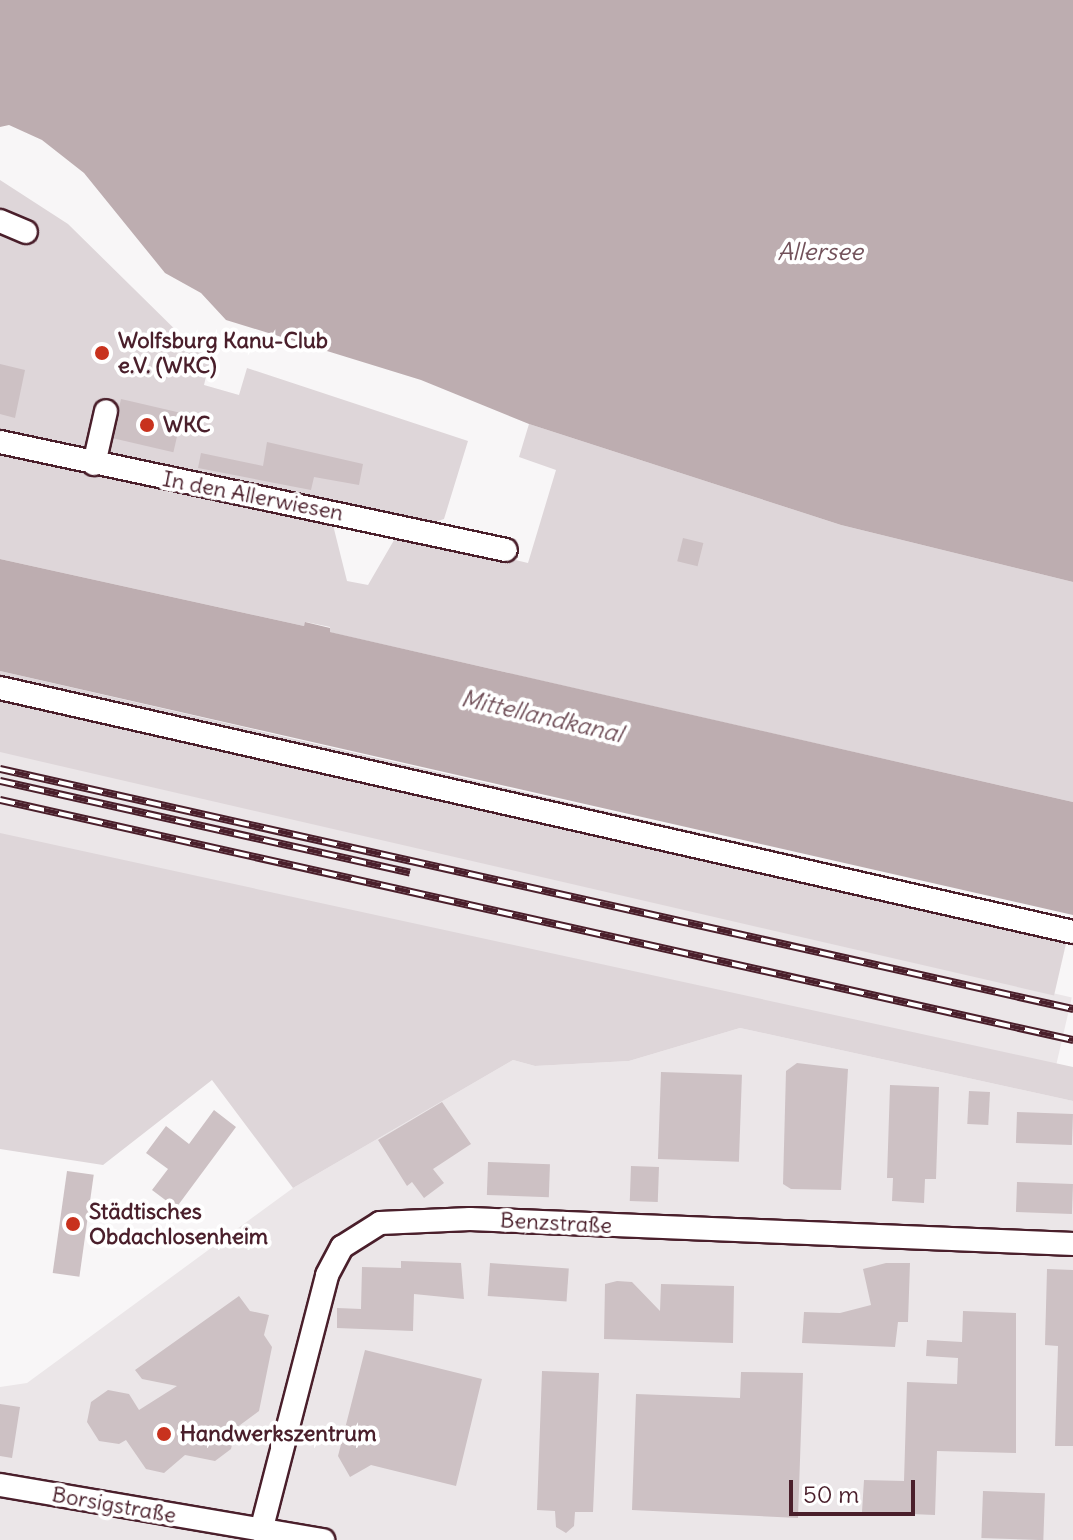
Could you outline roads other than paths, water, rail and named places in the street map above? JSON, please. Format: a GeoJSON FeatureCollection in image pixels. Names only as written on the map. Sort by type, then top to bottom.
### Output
{"type":"FeatureCollection","features":[{"type":"Feature","properties":{"kind":"street"},"geometry":{"type":"LineString","coordinates":[[0,221],[26,232]]}},
{"type":"Feature","properties":{"kind":"street"},"geometry":{"type":"LineString","coordinates":[[94,464],[106,411]]}},
{"type":"Feature","properties":{"kind":"street","name":"In den Allerwiesen"},"geometry":{"type":"LineString","coordinates":[[0,442],[506,550]]}},
{"type":"Feature","properties":{"kind":"street"},"geometry":{"type":"LineString","coordinates":[[0,688],[1073,932]]}},
{"type":"Feature","properties":{"kind":"street","name":"Benzstraße"},"geometry":{"type":"LineString","coordinates":[[261,1531],[327,1275],[352,1238],[380,1223],[457,1219],[1073,1244]]}},
{"type":"Feature","properties":{"kind":"street","name":"Borsigstraße"},"geometry":{"type":"LineString","coordinates":[[0,1485],[323,1540]]}},
{"type":"Feature","properties":{"kind":"water","name":"Allersee"},"geometry":{"type":"Polygon","coordinates":[[[0,0],[1073,0],[1073,582],[841,525],[529,424],[421,380],[226,320],[201,293],[165,273],[84,173],[42,140],[9,125],[0,127],[0,0]]]}},
{"type":"Feature","properties":{"kind":"water","name":"Mittellandkanal"},"geometry":{"type":"Polygon","coordinates":[[[0,559],[304,626],[305,622],[330,628],[330,632],[1073,802],[1073,915],[0,671],[0,559]]]}},
{"type":"Feature","properties":{"kind":"railway"},"geometry":{"type":"LineString","coordinates":[[0,769],[1073,1009]]}},
{"type":"Feature","properties":{"kind":"railway"},"geometry":{"type":"LineString","coordinates":[[0,781],[410,873]]}},
{"type":"Feature","properties":{"kind":"railway"},"geometry":{"type":"LineString","coordinates":[[0,800],[1073,1040]]}},
{"type":"Feature","properties":{"kind":"place","name":"Wolfsburg Kanu-Club e.V. (WKC)"},"geometry":{"type":"Point","coordinates":[102,353]}},
{"type":"Feature","properties":{"kind":"place","name":"WKC"},"geometry":{"type":"Point","coordinates":[147,425]}},
{"type":"Feature","properties":{"kind":"place","name":"Städtisches Obdachlosenheim"},"geometry":{"type":"Point","coordinates":[73,1224]}},
{"type":"Feature","properties":{"kind":"place","name":"Handwerkszentrum"},"geometry":{"type":"Point","coordinates":[164,1434]}}]}
